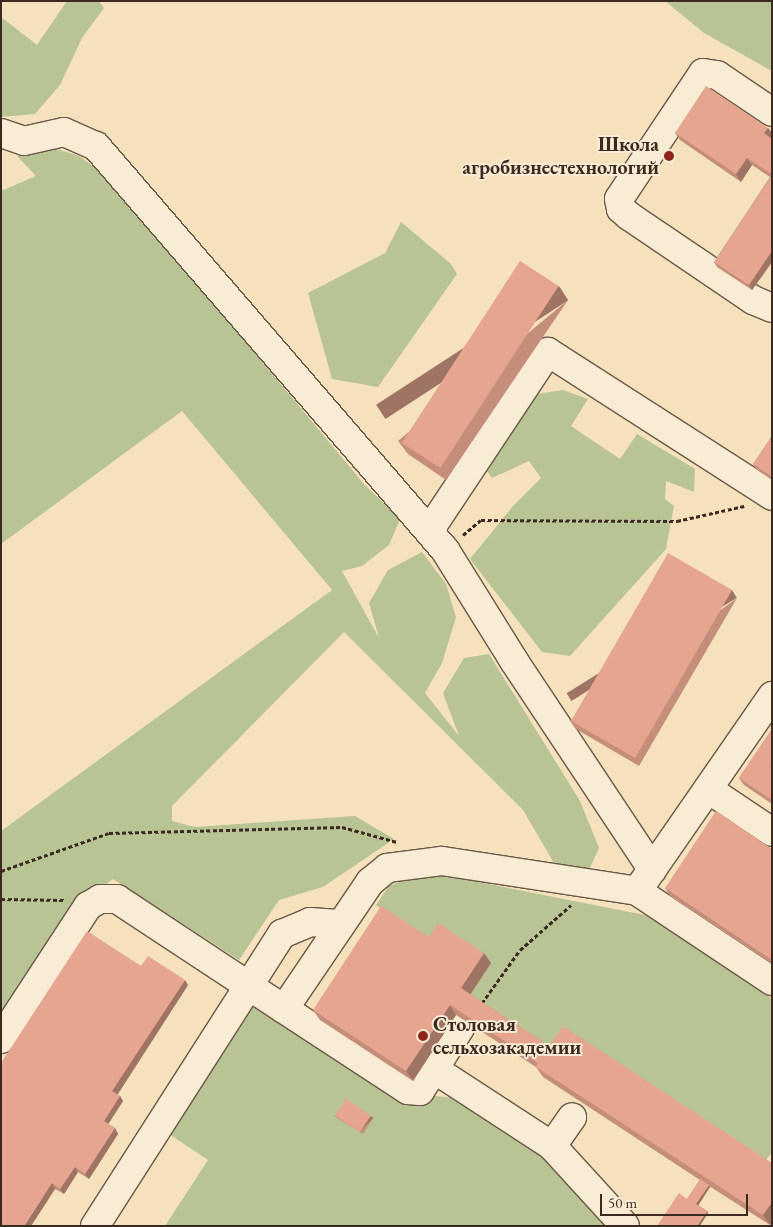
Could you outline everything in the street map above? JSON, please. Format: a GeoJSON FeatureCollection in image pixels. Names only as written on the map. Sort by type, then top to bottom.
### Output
{"type":"FeatureCollection","features":[{"type":"Feature","properties":{"kind":"lane"},"geometry":{"type":"LineString","coordinates":[[772,112],[717,75],[703,72],[619,199],[621,209],[629,216],[753,300],[772,308]]}},
{"type":"Feature","properties":{"kind":"lane"},"geometry":{"type":"LineString","coordinates":[[1,133],[24,141],[64,132],[96,146],[437,541],[652,869]]}},
{"type":"Feature","properties":{"kind":"lane"},"geometry":{"type":"LineString","coordinates":[[437,541],[548,352],[762,500]]}},
{"type":"Feature","properties":{"kind":"lane"},"geometry":{"type":"LineString","coordinates":[[637,891],[772,696]]}},
{"type":"Feature","properties":{"kind":"lane"},"geometry":{"type":"LineString","coordinates":[[740,741],[764,757]]}},
{"type":"Feature","properties":{"kind":"lane"},"geometry":{"type":"LineString","coordinates":[[708,789],[772,832]]}},
{"type":"Feature","properties":{"kind":"lane"},"geometry":{"type":"LineString","coordinates":[[284,1008],[339,924],[370,882],[387,868],[442,861],[592,886],[637,891],[772,981]]}},
{"type":"Feature","properties":{"kind":"lane"},"geometry":{"type":"LineString","coordinates":[[1,1039],[88,906],[100,899],[117,899],[408,1090],[420,1091],[460,1028]]}},
{"type":"Feature","properties":{"kind":"lane"},"geometry":{"type":"LineString","coordinates":[[95,1226],[282,934],[310,922],[339,924]]}},
{"type":"Feature","properties":{"kind":"lane"},"geometry":{"type":"LineString","coordinates":[[434,1069],[552,1146],[625,1226]]}},
{"type":"Feature","properties":{"kind":"lane"},"geometry":{"type":"LineString","coordinates":[[552,1146],[572,1117]]}},
{"type":"Feature","properties":{"kind":"path"},"geometry":{"type":"LineString","coordinates":[[437,541],[481,520],[677,521],[762,500]]}},
{"type":"Feature","properties":{"kind":"path"},"geometry":{"type":"LineString","coordinates":[[1,871],[109,833],[342,827],[401,844]]}},
{"type":"Feature","properties":{"kind":"path"},"geometry":{"type":"LineString","coordinates":[[482,1003],[520,950],[592,886]]}},
{"type":"Feature","properties":{"kind":"path"},"geometry":{"type":"LineString","coordinates":[[1,900],[100,899]]}},
{"type":"Feature","properties":{"kind":"green space"},"geometry":{"type":"Polygon","coordinates":[[[67,1],[99,1],[104,8],[82,38],[60,85],[35,114],[1,117],[1,17],[37,45],[67,1]]]}},
{"type":"Feature","properties":{"kind":"green space"},"geometry":{"type":"Polygon","coordinates":[[[665,1],[772,1],[772,71],[704,33],[665,1]]]}},
{"type":"Feature","properties":{"kind":"green space"},"geometry":{"type":"Polygon","coordinates":[[[54,148],[79,156],[108,177],[364,484],[400,519],[389,545],[362,566],[342,571],[379,638],[369,603],[388,570],[422,552],[446,584],[456,617],[442,663],[425,693],[459,736],[443,693],[464,658],[489,654],[580,801],[599,848],[588,872],[558,870],[523,810],[344,632],[172,806],[172,821],[195,827],[355,816],[394,839],[323,887],[279,900],[239,960],[113,879],[85,899],[1,1030],[1,831],[332,590],[182,411],[1,544],[1,191],[36,176],[17,156],[54,148]]]}},
{"type":"Feature","properties":{"kind":"green space"},"geometry":{"type":"Polygon","coordinates":[[[401,222],[451,264],[457,274],[378,387],[332,379],[308,293],[385,253],[401,222]]]}},
{"type":"Feature","properties":{"kind":"green space"},"geometry":{"type":"Polygon","coordinates":[[[563,390],[588,399],[571,426],[620,459],[637,434],[695,469],[694,492],[666,481],[665,499],[674,506],[666,549],[570,656],[542,652],[470,559],[513,506],[541,478],[529,461],[492,478],[484,467],[536,394],[563,390]]]}},
{"type":"Feature","properties":{"kind":"green space"},"geometry":{"type":"Polygon","coordinates":[[[419,874],[468,880],[650,916],[772,999],[772,1152],[764,1163],[556,1056],[468,998],[436,947],[376,905],[389,886],[419,874]]]}},
{"type":"Feature","properties":{"kind":"green space"},"geometry":{"type":"Polygon","coordinates":[[[250,997],[411,1103],[435,1096],[457,1098],[550,1152],[615,1226],[165,1226],[208,1160],[166,1132],[250,997]]]}},
{"type":"Feature","properties":{"kind":"building"},"geometry":{"type":"Polygon","coordinates":[[[706,86],[768,128],[764,133],[772,139],[772,170],[770,173],[747,158],[736,174],[675,133],[706,86]]]}},
{"type":"Feature","properties":{"kind":"building"},"geometry":{"type":"Polygon","coordinates":[[[772,175],[772,251],[749,285],[714,262],[772,175]]]}},
{"type":"Feature","properties":{"kind":"building"},"geometry":{"type":"Polygon","coordinates":[[[520,261],[559,286],[440,468],[402,443],[520,261]]]}},
{"type":"Feature","properties":{"kind":"building"},"geometry":{"type":"Polygon","coordinates":[[[772,436],[772,477],[753,464],[772,436]]]}},
{"type":"Feature","properties":{"kind":"building"},"geometry":{"type":"Polygon","coordinates":[[[668,553],[732,590],[635,758],[571,721],[668,553]]]}},
{"type":"Feature","properties":{"kind":"building"},"geometry":{"type":"Polygon","coordinates":[[[772,729],[772,765],[770,767],[772,769],[772,800],[739,778],[772,729]]]}},
{"type":"Feature","properties":{"kind":"building"},"geometry":{"type":"Polygon","coordinates":[[[716,811],[772,849],[772,960],[665,888],[716,811]]]}},
{"type":"Feature","properties":{"kind":"building"},"geometry":{"type":"Polygon","coordinates":[[[381,906],[429,937],[438,923],[484,953],[461,988],[549,1046],[563,1026],[772,1163],[772,1202],[763,1215],[536,1067],[538,1063],[450,1005],[406,1071],[313,1010],[381,906]]]}},
{"type":"Feature","properties":{"kind":"building"},"geometry":{"type":"Polygon","coordinates":[[[87,931],[141,966],[148,956],[185,980],[112,1091],[120,1096],[104,1121],[115,1128],[85,1174],[75,1167],[60,1189],[52,1183],[24,1226],[1,1226],[1,1063],[87,931]]]}},
{"type":"Feature","properties":{"kind":"building"},"geometry":{"type":"Polygon","coordinates":[[[346,1099],[371,1116],[360,1132],[335,1116],[346,1099]]]}},
{"type":"Feature","properties":{"kind":"building"},"geometry":{"type":"Polygon","coordinates":[[[700,1179],[709,1185],[696,1204],[707,1211],[697,1226],[657,1226],[679,1193],[687,1199],[700,1179]]]}},
{"type":"Feature","properties":{"kind":"place","name":"Школа агробизнестехнологий"},"geometry":{"type":"Point","coordinates":[669,156]}},
{"type":"Feature","properties":{"kind":"place","name":"Столовая сельхозакадемии"},"geometry":{"type":"Point","coordinates":[423,1036]}}]}
